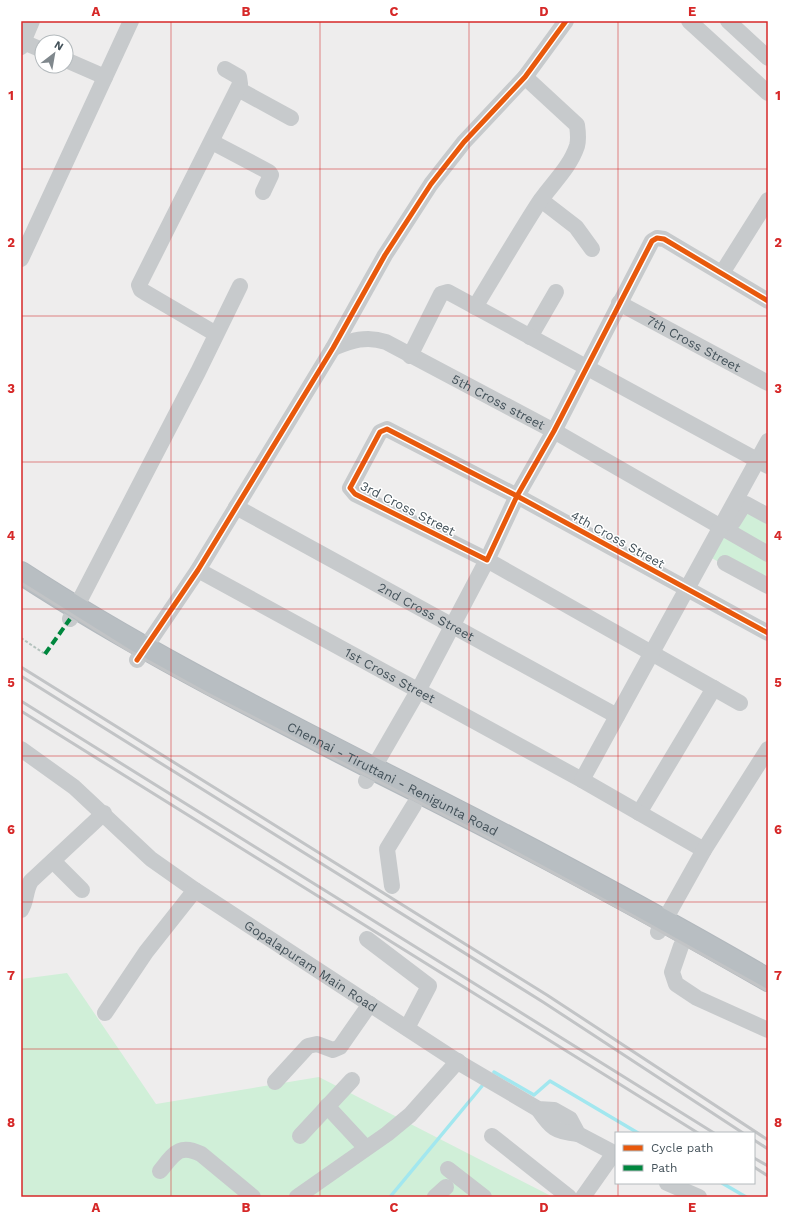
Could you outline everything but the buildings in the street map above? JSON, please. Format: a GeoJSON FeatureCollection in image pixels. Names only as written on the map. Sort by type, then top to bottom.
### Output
{"type":"FeatureCollection","features":[{"type":"Feature","properties":{"kind":"highway","name":"Chennai - Tiruttani - Renigunta Road"},"geometry":{"type":"LineString","coordinates":[[21,573],[73,613]]}},
{"type":"Feature","properties":{"kind":"highway","name":"Chennai - Tiruttani - Renigunta Road"},"geometry":{"type":"LineString","coordinates":[[21,589],[73,613],[237,715],[370,775],[662,926],[768,983]]}},
{"type":"Feature","properties":{"kind":"highway","name":"Chennai - Tiruttani - Renigunta Road"},"geometry":{"type":"LineString","coordinates":[[370,775],[414,806],[662,926],[681,946],[768,983]]}},
{"type":"Feature","properties":{"kind":"street"},"geometry":{"type":"LineString","coordinates":[[32,21],[22,44],[34,48]]}},
{"type":"Feature","properties":{"kind":"street"},"geometry":{"type":"LineString","coordinates":[[21,259],[131,21]]}},
{"type":"Feature","properties":{"kind":"street"},"geometry":{"type":"LineString","coordinates":[[141,654],[198,570],[333,348],[385,255],[431,184],[464,142],[525,77],[566,21]]}},
{"type":"Feature","properties":{"kind":"street"},"geometry":{"type":"LineString","coordinates":[[688,21],[768,93]]}},
{"type":"Feature","properties":{"kind":"street"},"geometry":{"type":"LineString","coordinates":[[728,21],[768,58]]}},
{"type":"Feature","properties":{"kind":"street"},"geometry":{"type":"LineString","coordinates":[[74,63],[105,77]]}},
{"type":"Feature","properties":{"kind":"street"},"geometry":{"type":"LineString","coordinates":[[216,334],[141,290],[139,285],[238,89],[241,79],[225,69]]}},
{"type":"Feature","properties":{"kind":"street"},"geometry":{"type":"LineString","coordinates":[[475,307],[541,200],[559,179],[570,161],[577,145],[579,133],[576,125],[570,117],[525,77]]}},
{"type":"Feature","properties":{"kind":"street"},"geometry":{"type":"LineString","coordinates":[[238,89],[291,118]]}},
{"type":"Feature","properties":{"kind":"street"},"geometry":{"type":"LineString","coordinates":[[212,142],[269,172],[270,176],[263,192]]}},
{"type":"Feature","properties":{"kind":"street"},"geometry":{"type":"LineString","coordinates":[[541,200],[576,227],[592,249]]}},
{"type":"Feature","properties":{"kind":"street"},"geometry":{"type":"LineString","coordinates":[[722,273],[768,200]]}},
{"type":"Feature","properties":{"kind":"street"},"geometry":{"type":"LineString","coordinates":[[370,775],[418,691],[453,625],[487,560],[517,496],[587,369],[652,240],[664,238],[768,301]]}},
{"type":"Feature","properties":{"kind":"street"},"geometry":{"type":"LineString","coordinates":[[73,613],[240,286]]}},
{"type":"Feature","properties":{"kind":"street"},"geometry":{"type":"LineString","coordinates":[[410,356],[441,294],[448,292],[587,369],[763,463]]}},
{"type":"Feature","properties":{"kind":"street"},"geometry":{"type":"LineString","coordinates":[[530,337],[556,292]]}},
{"type":"Feature","properties":{"kind":"street","name":"7th Cross Street"},"geometry":{"type":"LineString","coordinates":[[619,303],[768,383]]}},
{"type":"Feature","properties":{"kind":"street","name":"5th Cross street"},"geometry":{"type":"LineString","coordinates":[[333,348],[356,339],[375,338],[386,342],[554,431],[768,554]]}},
{"type":"Feature","properties":{"kind":"street","name":"3rd Cross Street"},"geometry":{"type":"LineString","coordinates":[[458,465],[387,429],[384,429],[380,432],[351,485],[350,491],[398,517],[487,560]]}},
{"type":"Feature","properties":{"kind":"street"},"geometry":{"type":"LineString","coordinates":[[582,780],[686,589],[763,463],[768,441]]}},
{"type":"Feature","properties":{"kind":"street","name":"4th Cross Street"},"geometry":{"type":"LineString","coordinates":[[458,465],[768,633]]}},
{"type":"Feature","properties":{"kind":"street"},"geometry":{"type":"LineString","coordinates":[[768,516],[746,504],[743,506],[724,529],[721,556],[768,586]]}},
{"type":"Feature","properties":{"kind":"street","name":"2nd Cross Street"},"geometry":{"type":"LineString","coordinates":[[236,506],[617,716]]}},
{"type":"Feature","properties":{"kind":"street"},"geometry":{"type":"LineString","coordinates":[[487,560],[740,703]]}},
{"type":"Feature","properties":{"kind":"street","name":"1st Cross Street"},"geometry":{"type":"LineString","coordinates":[[198,570],[582,780],[704,850]]}},
{"type":"Feature","properties":{"kind":"street"},"geometry":{"type":"LineString","coordinates":[[639,813],[714,688]]}},
{"type":"Feature","properties":{"kind":"street","name":"Gopalapuram Main Road"},"geometry":{"type":"LineString","coordinates":[[21,749],[74,787],[104,813],[151,859],[195,890],[458,1061],[538,1109],[550,1125],[561,1132],[578,1134],[615,1154]]}},
{"type":"Feature","properties":{"kind":"street"},"geometry":{"type":"LineString","coordinates":[[662,926],[704,850],[768,749]]}},
{"type":"Feature","properties":{"kind":"street"},"geometry":{"type":"LineString","coordinates":[[392,886],[387,849],[414,806]]}},
{"type":"Feature","properties":{"kind":"street"},"geometry":{"type":"LineString","coordinates":[[21,910],[25,904],[28,886],[31,880],[104,813]]}},
{"type":"Feature","properties":{"kind":"street"},"geometry":{"type":"LineString","coordinates":[[53,861],[82,890]]}},
{"type":"Feature","properties":{"kind":"street"},"geometry":{"type":"LineString","coordinates":[[105,1013],[146,952],[195,890]]}},
{"type":"Feature","properties":{"kind":"street"},"geometry":{"type":"LineString","coordinates":[[367,939],[429,986],[407,1028]]}},
{"type":"Feature","properties":{"kind":"street"},"geometry":{"type":"LineString","coordinates":[[681,946],[672,972],[676,984],[697,998],[768,1030]]}},
{"type":"Feature","properties":{"kind":"street"},"geometry":{"type":"LineString","coordinates":[[275,1082],[308,1046],[317,1044],[333,1050],[340,1047],[370,1004]]}},
{"type":"Feature","properties":{"kind":"street"},"geometry":{"type":"LineString","coordinates":[[297,1197],[410,1115],[458,1061]]}},
{"type":"Feature","properties":{"kind":"street"},"geometry":{"type":"LineString","coordinates":[[300,1136],[352,1080]]}},
{"type":"Feature","properties":{"kind":"street"},"geometry":{"type":"LineString","coordinates":[[327,1106],[366,1148]]}},
{"type":"Feature","properties":{"kind":"street"},"geometry":{"type":"LineString","coordinates":[[492,1136],[569,1197]]}},
{"type":"Feature","properties":{"kind":"street"},"geometry":{"type":"LineString","coordinates":[[160,1171],[175,1152],[187,1148],[192,1149],[201,1154],[253,1197]]}},
{"type":"Feature","properties":{"kind":"street"},"geometry":{"type":"LineString","coordinates":[[583,1197],[615,1154]]}},
{"type":"Feature","properties":{"kind":"street"},"geometry":{"type":"LineString","coordinates":[[448,1169],[484,1197]]}},
{"type":"Feature","properties":{"kind":"street"},"geometry":{"type":"LineString","coordinates":[[669,1184],[699,1197]]}},
{"type":"Feature","properties":{"kind":"path"},"geometry":{"type":"LineString","coordinates":[[21,638],[44,654]]}},
{"type":"Feature","properties":{"kind":"green space"},"geometry":{"type":"Polygon","coordinates":[[[744,502],[768,515],[768,590],[710,557],[744,502]]]}},
{"type":"Feature","properties":{"kind":"green space"},"geometry":{"type":"Polygon","coordinates":[[[67,973],[156,1104],[319,1077],[553,1197],[21,1197],[21,979],[67,973]]]}},
{"type":"Feature","properties":{"kind":"waterway"},"geometry":{"type":"LineString","coordinates":[[494,1072],[534,1095],[550,1081],[636,1132]]}},
{"type":"Feature","properties":{"kind":"waterway"},"geometry":{"type":"LineString","coordinates":[[390,1197],[482,1086]]}},
{"type":"Feature","properties":{"kind":"waterway"},"geometry":{"type":"LineString","coordinates":[[724,1184],[746,1197]]}},
{"type":"Feature","properties":{"kind":"railway"},"geometry":{"type":"LineString","coordinates":[[21,583],[128,650],[208,694],[489,838],[768,991]]}},
{"type":"Feature","properties":{"kind":"railway"},"geometry":{"type":"LineString","coordinates":[[21,667],[547,995],[768,1140]]}},
{"type":"Feature","properties":{"kind":"railway"},"geometry":{"type":"LineString","coordinates":[[21,676],[543,1002],[741,1132]]}},
{"type":"Feature","properties":{"kind":"railway"},"geometry":{"type":"LineString","coordinates":[[21,701],[712,1132]]}},
{"type":"Feature","properties":{"kind":"railway"},"geometry":{"type":"LineString","coordinates":[[21,711],[696,1132]]}},
{"type":"Feature","properties":{"kind":"railway"},"geometry":{"type":"LineString","coordinates":[[755,1141],[768,1149]]}},
{"type":"Feature","properties":{"kind":"railway"},"geometry":{"type":"LineString","coordinates":[[755,1159],[768,1166]]}},
{"type":"Feature","properties":{"kind":"railway"},"geometry":{"type":"LineString","coordinates":[[755,1168],[768,1176]]}},
{"type":"Feature","properties":{"kind":"marked path"},"geometry":{"type":"LineString","coordinates":[[45,654],[70,619]]}},
{"type":"Feature","properties":{"kind":"cycle path"},"geometry":{"type":"LineString","coordinates":[[137,660],[198,570],[333,348],[385,255],[431,184],[464,142],[525,77],[566,21]]}},
{"type":"Feature","properties":{"kind":"cycle path"},"geometry":{"type":"LineString","coordinates":[[768,301],[664,239],[657,238],[652,241],[554,431],[517,496],[487,560],[355,494],[350,488],[380,432],[387,429],[517,496],[768,633]]}}]}
